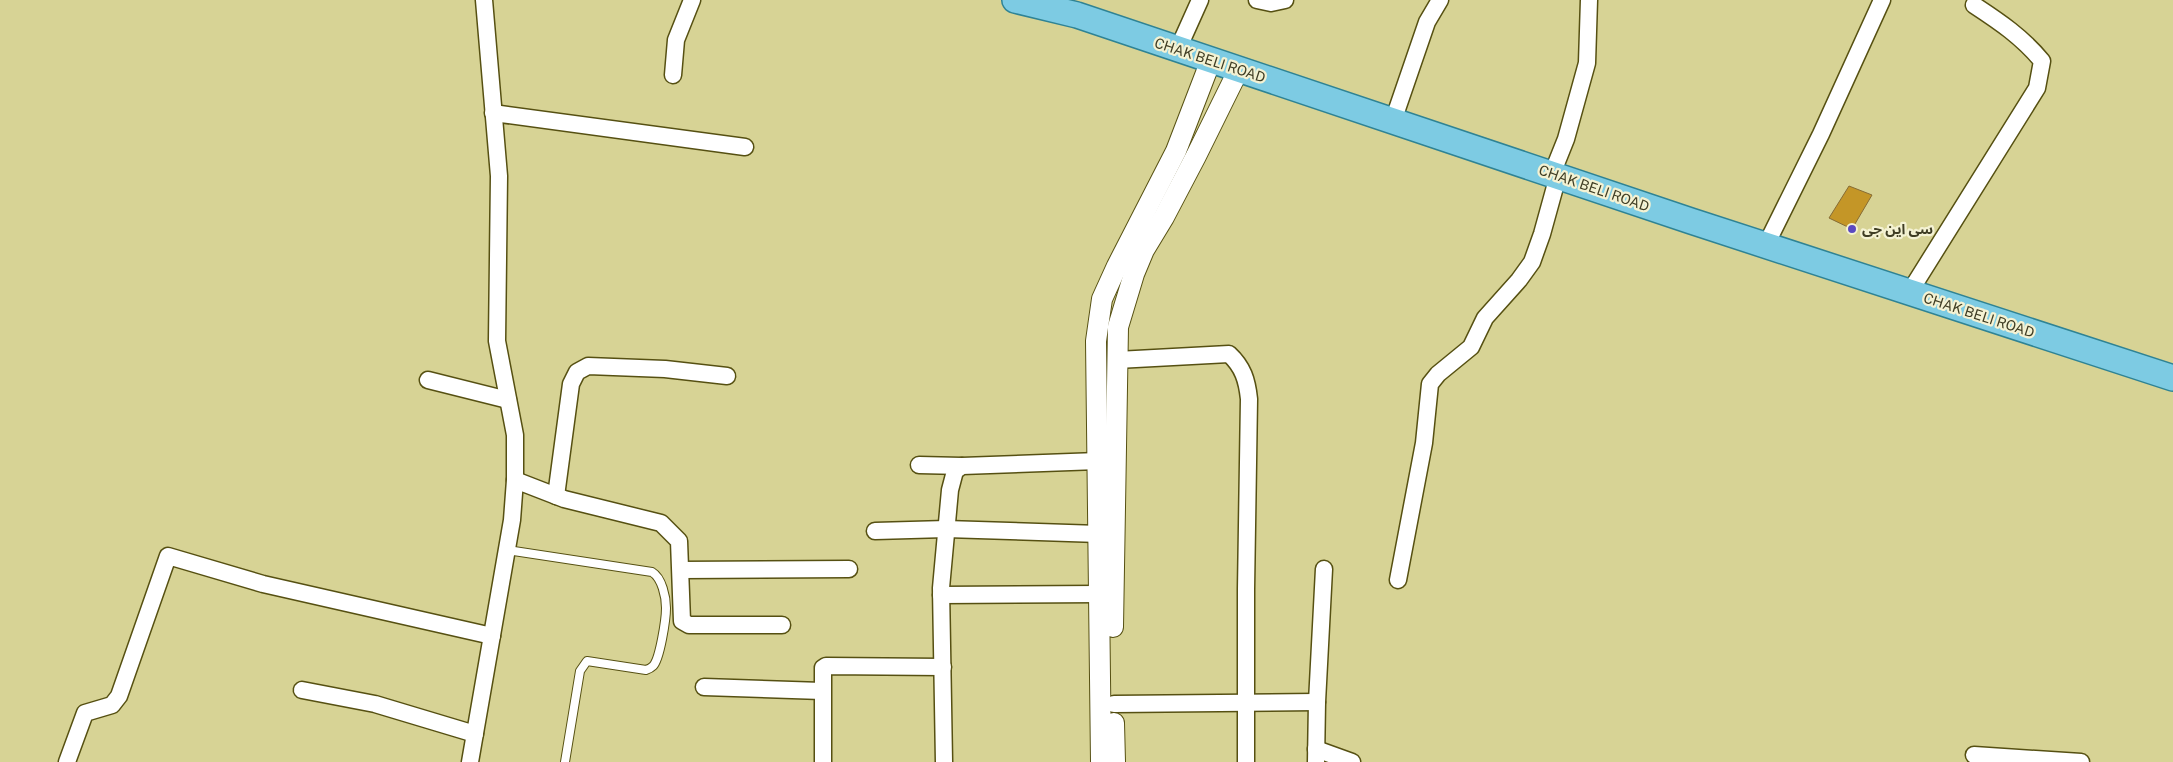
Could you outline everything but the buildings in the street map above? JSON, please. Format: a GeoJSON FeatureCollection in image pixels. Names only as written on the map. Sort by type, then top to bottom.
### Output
{"type":"FeatureCollection","features":[{"type":"Feature","properties":{"kind":"main road","name":"CHAK BELI ROAD"},"geometry":{"type":"LineString","coordinates":[[1015,0],[1077,15],[1766,245],[2173,378]]}},
{"type":"Feature","properties":{"kind":"street"},"geometry":{"type":"LineString","coordinates":[[470,762],[512,520],[515,480],[515,435],[497,341],[498,176],[484,0]]}},
{"type":"Feature","properties":{"kind":"street"},"geometry":{"type":"LineString","coordinates":[[673,76],[676,40],[692,0]]}},
{"type":"Feature","properties":{"kind":"street"},"geometry":{"type":"LineString","coordinates":[[1178,49],[1200,0]]}},
{"type":"Feature","properties":{"kind":"street"},"geometry":{"type":"LineString","coordinates":[[1257,0],[1271,3],[1285,0]]}},
{"type":"Feature","properties":{"kind":"street"},"geometry":{"type":"LineString","coordinates":[[1393,121],[1427,22],[1440,0]]}},
{"type":"Feature","properties":{"kind":"street"},"geometry":{"type":"LineString","coordinates":[[1398,580],[1424,443],[1430,384],[1438,374],[1471,348],[1485,318],[1519,280],[1532,262],[1542,234],[1555,175],[1587,63],[1589,0]]}},
{"type":"Feature","properties":{"kind":"street"},"geometry":{"type":"LineString","coordinates":[[1766,245],[1821,134],[1882,0]]}},
{"type":"Feature","properties":{"kind":"street"},"geometry":{"type":"LineString","coordinates":[[1909,292],[2037,88],[2041,72],[2042,61],[2026,42],[2007,26],[1974,5]]}},
{"type":"Feature","properties":{"kind":"street"},"geometry":{"type":"LineString","coordinates":[[1211,60],[1176,151],[1102,299],[1096,341],[1100,594],[1100,762],[1115,762],[1118,327],[1134,274],[1144,250],[1164,217],[1239,69]]}},
{"type":"Feature","properties":{"kind":"street"},"geometry":{"type":"LineString","coordinates":[[493,113],[746,147]]}},
{"type":"Feature","properties":{"kind":"street"},"geometry":{"type":"LineString","coordinates":[[1117,360],[1229,354],[1238,363],[1248,380],[1250,399],[1246,762]]}},
{"type":"Feature","properties":{"kind":"street"},"geometry":{"type":"LineString","coordinates":[[556,496],[571,384],[576,372],[588,366],[665,369],[727,376]]}},
{"type":"Feature","properties":{"kind":"street"},"geometry":{"type":"LineString","coordinates":[[428,380],[508,400]]}},
{"type":"Feature","properties":{"kind":"street"},"geometry":{"type":"LineString","coordinates":[[919,465],[962,466],[1098,461]]}},
{"type":"Feature","properties":{"kind":"street"},"geometry":{"type":"LineString","coordinates":[[944,762],[941,594],[950,490],[956,471],[962,466]]}},
{"type":"Feature","properties":{"kind":"street"},"geometry":{"type":"LineString","coordinates":[[515,480],[556,496],[661,523],[679,541],[682,621],[689,625],[782,625]]}},
{"type":"Feature","properties":{"kind":"street"},"geometry":{"type":"LineString","coordinates":[[875,531],[946,529],[1099,534]]}},
{"type":"Feature","properties":{"kind":"street"},"geometry":{"type":"LineString","coordinates":[[67,762],[85,713],[112,705],[118,696],[168,556],[263,584],[492,636]]}},
{"type":"Feature","properties":{"kind":"street"},"geometry":{"type":"LineString","coordinates":[[680,570],[849,569]]}},
{"type":"Feature","properties":{"kind":"street"},"geometry":{"type":"LineString","coordinates":[[1324,569],[1316,702],[1316,756],[1352,762]]}},
{"type":"Feature","properties":{"kind":"street"},"geometry":{"type":"LineString","coordinates":[[941,594],[1100,594]]}},
{"type":"Feature","properties":{"kind":"street"},"geometry":{"type":"LineString","coordinates":[[823,762],[823,668],[826,666],[943,667]]}},
{"type":"Feature","properties":{"kind":"street"},"geometry":{"type":"LineString","coordinates":[[704,686],[822,691]]}},
{"type":"Feature","properties":{"kind":"street"},"geometry":{"type":"LineString","coordinates":[[302,690],[374,704],[475,734]]}},
{"type":"Feature","properties":{"kind":"street"},"geometry":{"type":"LineString","coordinates":[[1114,704],[1316,702]]}},
{"type":"Feature","properties":{"kind":"street"},"geometry":{"type":"LineString","coordinates":[[1974,755],[2081,762]]}},
{"type":"Feature","properties":{"kind":"lane"},"geometry":{"type":"LineString","coordinates":[[507,550],[652,572],[659,578],[663,592],[666,609],[659,655],[654,666],[646,670],[587,661],[580,671],[565,762]]}},
{"type":"Feature","properties":{"kind":"place","name":"سی این جی"},"geometry":{"type":"Point","coordinates":[1852,229]}}]}
